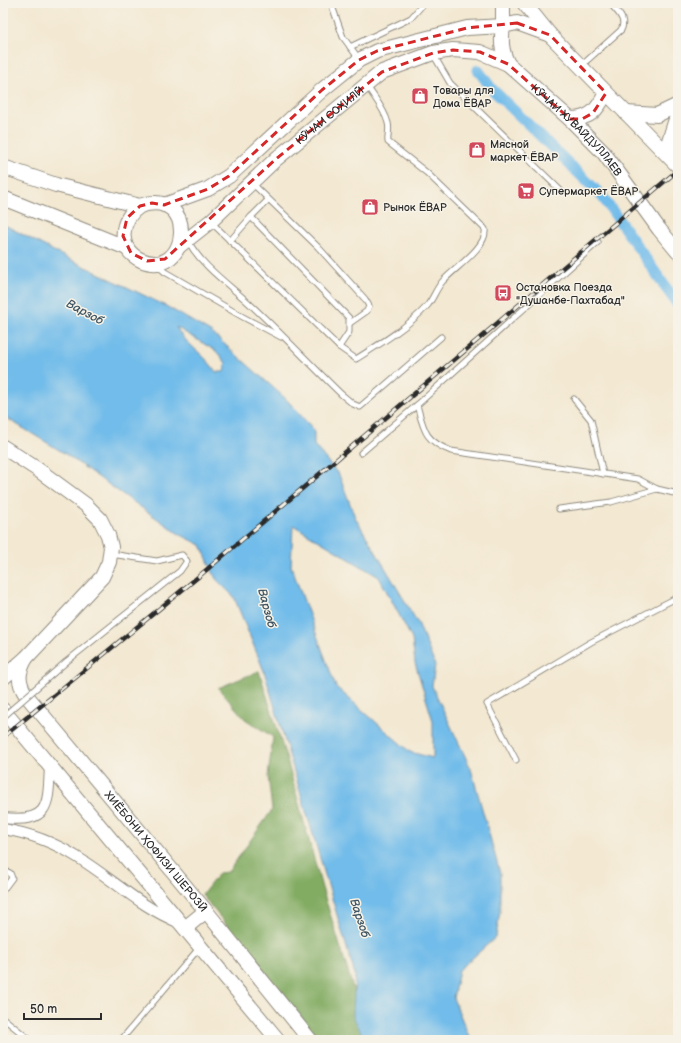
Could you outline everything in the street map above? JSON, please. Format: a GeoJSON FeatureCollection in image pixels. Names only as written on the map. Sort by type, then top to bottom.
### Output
{"type":"FeatureCollection","features":[{"type":"Feature","properties":{"kind":"street","name":"КӮЧАИ ХУВАЙДУЛЛАЕВ"},"geometry":{"type":"LineString","coordinates":[[503,3],[503,26],[500,42],[508,64],[570,119],[604,153],[655,224],[678,252]]}},
{"type":"Feature","properties":{"kind":"street"},"geometry":{"type":"LineString","coordinates":[[524,3],[550,35],[678,166]]}},
{"type":"Feature","properties":{"kind":"street"},"geometry":{"type":"LineString","coordinates":[[503,26],[517,22],[550,35]]}},
{"type":"Feature","properties":{"kind":"street","name":"КӮЧАИ СОҲИЛӢ"},"geometry":{"type":"LineString","coordinates":[[3,167],[56,185],[140,206],[152,203],[164,205],[208,189],[229,176],[322,90],[359,60],[377,51],[467,28],[503,26]]}},
{"type":"Feature","properties":{"kind":"street","name":"КӮЧАИ СОҲИЛӢ"},"geometry":{"type":"LineString","coordinates":[[153,262],[165,259],[210,222],[276,159],[382,72],[433,53],[453,50],[480,52],[508,64]]}},
{"type":"Feature","properties":{"kind":"street"},"geometry":{"type":"LineString","coordinates":[[570,119],[582,119],[593,113],[606,92]]}},
{"type":"Feature","properties":{"kind":"street"},"geometry":{"type":"LineString","coordinates":[[626,113],[657,115],[678,105]]}},
{"type":"Feature","properties":{"kind":"street"},"geometry":{"type":"LineString","coordinates":[[678,113],[669,140],[678,162]]}},
{"type":"Feature","properties":{"kind":"street"},"geometry":{"type":"LineString","coordinates":[[3,198],[127,248],[141,260],[153,262]]}},
{"type":"Feature","properties":{"kind":"street"},"geometry":{"type":"LineString","coordinates":[[164,205],[174,212],[181,223],[183,244]]}},
{"type":"Feature","properties":{"kind":"street"},"geometry":{"type":"LineString","coordinates":[[127,248],[124,236],[124,224],[130,213],[140,206]]}},
{"type":"Feature","properties":{"kind":"street","name":"ХИЁБОНИ ҲОФИЗИ ШЕРОЗӢ"},"geometry":{"type":"LineString","coordinates":[[3,447],[37,469],[86,505],[100,519],[108,535],[111,547],[109,562],[102,577],[26,658],[3,678]]}},
{"type":"Feature","properties":{"kind":"street","name":"ХИЁБОНИ ҲОФИЗИ ШЕРОЗӢ"},"geometry":{"type":"LineString","coordinates":[[26,658],[18,674],[20,685],[26,695],[206,911],[310,1040]]}},
{"type":"Feature","properties":{"kind":"street"},"geometry":{"type":"LineString","coordinates":[[3,710],[278,1040]]}},
{"type":"Feature","properties":{"kind":"street"},"geometry":{"type":"LineString","coordinates":[[3,818],[29,819],[37,816],[44,809],[49,797],[50,766]]}},
{"type":"Feature","properties":{"kind":"street"},"geometry":{"type":"LineString","coordinates":[[3,829],[38,839],[68,852],[154,912],[184,926]]}},
{"type":"Feature","properties":{"kind":"street"},"geometry":{"type":"LineString","coordinates":[[184,926],[206,911]]}},
{"type":"Feature","properties":{"kind":"lane"},"geometry":{"type":"LineString","coordinates":[[331,3],[343,37],[359,60]]}},
{"type":"Feature","properties":{"kind":"lane"},"geometry":{"type":"LineString","coordinates":[[350,47],[411,18],[424,3]]}},
{"type":"Feature","properties":{"kind":"lane"},"geometry":{"type":"LineString","coordinates":[[580,66],[621,30],[624,25],[623,19],[610,3]]}},
{"type":"Feature","properties":{"kind":"lane"},"geometry":{"type":"LineString","coordinates":[[433,53],[450,83],[560,190]]}},
{"type":"Feature","properties":{"kind":"lane"},"geometry":{"type":"LineString","coordinates":[[210,222],[339,347],[356,359],[398,331],[428,305],[442,283],[478,247],[486,234],[485,229],[427,173],[388,142],[387,137],[390,130],[388,120],[366,85]]}},
{"type":"Feature","properties":{"kind":"lane"},"geometry":{"type":"LineString","coordinates":[[252,183],[318,247],[365,299],[369,306],[367,311],[350,324]]}},
{"type":"Feature","properties":{"kind":"lane"},"geometry":{"type":"LineString","coordinates":[[230,241],[251,216],[268,200]]}},
{"type":"Feature","properties":{"kind":"lane"},"geometry":{"type":"LineString","coordinates":[[251,216],[349,318],[349,332],[339,347]]}},
{"type":"Feature","properties":{"kind":"lane"},"geometry":{"type":"LineString","coordinates":[[361,453],[417,405],[598,242]]}},
{"type":"Feature","properties":{"kind":"lane"},"geometry":{"type":"LineString","coordinates":[[183,244],[252,306],[340,394],[353,404],[360,407],[441,337]]}},
{"type":"Feature","properties":{"kind":"lane"},"geometry":{"type":"LineString","coordinates":[[153,262],[165,272],[242,317],[286,340]]}},
{"type":"Feature","properties":{"kind":"lane"},"geometry":{"type":"LineString","coordinates":[[574,399],[591,420],[603,474]]}},
{"type":"Feature","properties":{"kind":"lane"},"geometry":{"type":"LineString","coordinates":[[417,405],[422,424],[429,439],[439,446],[451,451],[638,479],[658,489],[678,494]]}},
{"type":"Feature","properties":{"kind":"lane"},"geometry":{"type":"LineString","coordinates":[[559,509],[611,502],[658,489]]}},
{"type":"Feature","properties":{"kind":"lane"},"geometry":{"type":"LineString","coordinates":[[3,717],[66,662],[180,571],[187,561],[182,555],[157,561],[110,554]]}},
{"type":"Feature","properties":{"kind":"lane"},"geometry":{"type":"LineString","coordinates":[[516,760],[487,704],[591,642],[678,597]]}},
{"type":"Feature","properties":{"kind":"lane"},"geometry":{"type":"LineString","coordinates":[[3,870],[10,873],[12,878],[3,890]]}},
{"type":"Feature","properties":{"kind":"lane"},"geometry":{"type":"LineString","coordinates":[[121,1040],[200,946]]}},
{"type":"Feature","properties":{"kind":"lane"},"geometry":{"type":"LineString","coordinates":[[3,1018],[28,1039]]}},
{"type":"Feature","properties":{"kind":"highlighted area"},"geometry":{"type":"Polygon","coordinates":[[[517,23],[550,35],[606,93],[593,113],[582,119],[570,119],[508,64],[480,52],[453,50],[433,53],[382,72],[276,159],[165,259],[147,261],[131,253],[123,236],[127,218],[140,206],[152,203],[164,205],[208,189],[229,176],[322,90],[359,60],[377,51],[467,28],[517,23]]]}},
{"type":"Feature","properties":{"kind":"green space"},"geometry":{"type":"Polygon","coordinates":[[[259,671],[287,760],[322,888],[364,1023],[373,1040],[320,1040],[202,895],[219,873],[228,872],[272,810],[268,776],[273,737],[245,719],[218,688],[259,671]]]}},
{"type":"Feature","properties":{"kind":"water","name":"Варзоб"},"geometry":{"type":"Polygon","coordinates":[[[3,224],[63,256],[166,306],[212,333],[286,399],[314,430],[314,445],[339,475],[355,517],[419,625],[435,665],[432,686],[471,769],[500,873],[500,911],[496,937],[459,970],[453,998],[468,1034],[474,1040],[365,1040],[353,1016],[355,975],[264,671],[234,597],[216,579],[201,545],[179,534],[64,453],[3,416],[3,224]],[[176,327],[185,339],[207,360],[216,372],[224,372],[226,363],[216,351],[176,327]],[[293,525],[291,566],[336,687],[410,752],[433,758],[433,721],[415,663],[412,639],[379,577],[293,525]]]}},
{"type":"Feature","properties":{"kind":"waterway"},"geometry":{"type":"LineString","coordinates":[[478,70],[492,89],[602,196],[678,305]]}},
{"type":"Feature","properties":{"kind":"railway"},"geometry":{"type":"LineString","coordinates":[[3,737],[198,577],[678,170]]}},
{"type":"Feature","properties":{"kind":"place","name":"Товары для Дома ЁВАР"},"geometry":{"type":"Point","coordinates":[420,96]}},
{"type":"Feature","properties":{"kind":"place","name":"Мясной маркет ЁВАР"},"geometry":{"type":"Point","coordinates":[477,150]}},
{"type":"Feature","properties":{"kind":"place","name":"Супермаркет ЁВАР"},"geometry":{"type":"Point","coordinates":[526,191]}},
{"type":"Feature","properties":{"kind":"place","name":"Рынок ЁВАР"},"geometry":{"type":"Point","coordinates":[370,207]}},
{"type":"Feature","properties":{"kind":"place","name":"Остановка Поезда \"Душанбе-Пахтабад\""},"geometry":{"type":"Point","coordinates":[503,293]}}]}
